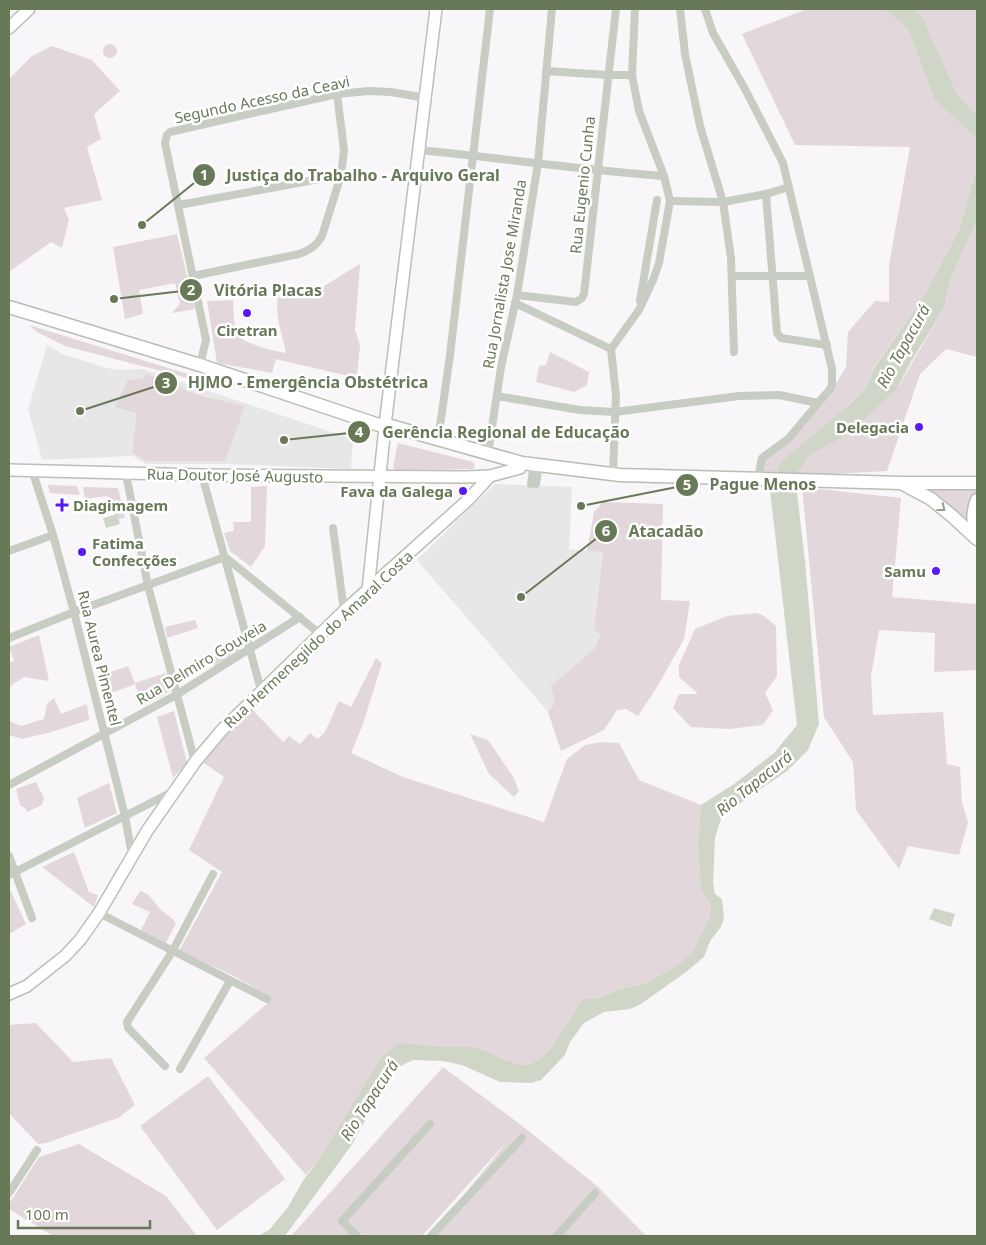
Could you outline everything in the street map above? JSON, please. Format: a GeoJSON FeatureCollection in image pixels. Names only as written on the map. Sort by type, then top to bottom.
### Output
{"type":"FeatureCollection","features":[{"type":"Feature","properties":{"kind":"main road"},"geometry":{"type":"LineString","coordinates":[[9,307],[200,365],[385,427],[395,433],[530,470],[626,482],[757,484],[762,479]]}},
{"type":"Feature","properties":{"kind":"main road"},"geometry":{"type":"LineString","coordinates":[[385,427],[391,426],[533,465],[613,474],[901,483],[977,483]]}},
{"type":"Feature","properties":{"kind":"main road"},"geometry":{"type":"LineString","coordinates":[[901,483],[931,500],[977,539]]}},
{"type":"Feature","properties":{"kind":"main road"},"geometry":{"type":"LineString","coordinates":[[977,500],[974,516],[977,532]]}},
{"type":"Feature","properties":{"kind":"street"},"geometry":{"type":"LineString","coordinates":[[9,28],[29,9]]}},
{"type":"Feature","properties":{"kind":"street"},"geometry":{"type":"LineString","coordinates":[[368,590],[379,477],[436,9]]}},
{"type":"Feature","properties":{"kind":"street"},"geometry":{"type":"LineString","coordinates":[[438,440],[450,355],[490,9]]}},
{"type":"Feature","properties":{"kind":"street","name":"Rua Jornalista Jose Miranda"},"geometry":{"type":"LineString","coordinates":[[488,454],[501,367],[516,299],[538,164],[552,9]]}},
{"type":"Feature","properties":{"kind":"street","name":"Rua Eugenio Cunha"},"geometry":{"type":"LineString","coordinates":[[516,299],[576,302],[582,298],[616,9]]}},
{"type":"Feature","properties":{"kind":"street"},"geometry":{"type":"LineString","coordinates":[[613,474],[616,396],[611,349],[639,310],[653,280],[659,263],[670,201],[664,176],[639,111],[632,75],[631,62],[635,9]]}},
{"type":"Feature","properties":{"kind":"street"},"geometry":{"type":"LineString","coordinates":[[680,9],[685,54],[700,126],[723,202],[732,276],[734,352]]}},
{"type":"Feature","properties":{"kind":"street"},"geometry":{"type":"LineString","coordinates":[[705,9],[713,33],[745,89],[783,163],[832,369],[832,385],[818,403],[788,439],[762,458],[762,479]]}},
{"type":"Feature","properties":{"kind":"street"},"geometry":{"type":"LineString","coordinates":[[546,70],[632,75]]}},
{"type":"Feature","properties":{"kind":"street","name":"Segundo Acesso da Ceavi"},"geometry":{"type":"LineString","coordinates":[[179,205],[165,143],[170,132],[337,94],[370,91],[391,92],[426,98]]}},
{"type":"Feature","properties":{"kind":"street"},"geometry":{"type":"LineString","coordinates":[[193,276],[299,254],[317,244],[322,236],[341,175],[344,150],[337,94]]}},
{"type":"Feature","properties":{"kind":"street"},"geometry":{"type":"LineString","coordinates":[[419,150],[597,171],[664,176]]}},
{"type":"Feature","properties":{"kind":"street"},"geometry":{"type":"LineString","coordinates":[[200,365],[206,340],[179,205],[341,175]]}},
{"type":"Feature","properties":{"kind":"street"},"geometry":{"type":"LineString","coordinates":[[670,201],[723,202],[766,194],[789,187]]}},
{"type":"Feature","properties":{"kind":"street"},"geometry":{"type":"LineString","coordinates":[[766,194],[778,335],[781,338],[827,345]]}},
{"type":"Feature","properties":{"kind":"street"},"geometry":{"type":"LineString","coordinates":[[639,310],[657,200]]}},
{"type":"Feature","properties":{"kind":"street"},"geometry":{"type":"LineString","coordinates":[[732,276],[810,276]]}},
{"type":"Feature","properties":{"kind":"street"},"geometry":{"type":"LineString","coordinates":[[516,299],[611,349]]}},
{"type":"Feature","properties":{"kind":"street"},"geometry":{"type":"LineString","coordinates":[[497,396],[580,410],[615,412],[739,396],[780,395],[818,403]]}},
{"type":"Feature","properties":{"kind":"street","name":"Rua Doutor José Augusto"},"geometry":{"type":"LineString","coordinates":[[9,470],[126,474],[379,477],[490,476],[530,470]]}},
{"type":"Feature","properties":{"kind":"street","name":"Rua Aurea Pimentel"},"geometry":{"type":"LineString","coordinates":[[32,470],[53,535],[74,612],[125,816],[132,856]]}},
{"type":"Feature","properties":{"kind":"street"},"geometry":{"type":"LineString","coordinates":[[530,470],[534,484]]}},
{"type":"Feature","properties":{"kind":"street"},"geometry":{"type":"LineString","coordinates":[[126,474],[148,586],[195,762]]}},
{"type":"Feature","properties":{"kind":"street"},"geometry":{"type":"LineString","coordinates":[[202,475],[261,690]]}},
{"type":"Feature","properties":{"kind":"street","name":"Rua Hermenegildo do Amaral Costa"},"geometry":{"type":"LineString","coordinates":[[9,994],[28,986],[65,956],[80,940],[99,913],[132,856],[175,790],[221,731],[344,611],[474,495],[490,476]]}},
{"type":"Feature","properties":{"kind":"street"},"geometry":{"type":"LineString","coordinates":[[334,528],[344,611]]}},
{"type":"Feature","properties":{"kind":"street"},"geometry":{"type":"LineString","coordinates":[[9,551],[53,535]]}},
{"type":"Feature","properties":{"kind":"street"},"geometry":{"type":"LineString","coordinates":[[9,638],[74,612],[225,557]]}},
{"type":"Feature","properties":{"kind":"street"},"geometry":{"type":"LineString","coordinates":[[225,557],[320,634]]}},
{"type":"Feature","properties":{"kind":"street","name":"Rua Delmiro Gouveia"},"geometry":{"type":"LineString","coordinates":[[9,785],[176,695],[300,617]]}},
{"type":"Feature","properties":{"kind":"street"},"geometry":{"type":"LineString","coordinates":[[12,874],[175,790]]}},
{"type":"Feature","properties":{"kind":"street"},"geometry":{"type":"LineString","coordinates":[[9,856],[12,874],[32,918]]}},
{"type":"Feature","properties":{"kind":"street"},"geometry":{"type":"LineString","coordinates":[[165,1066],[126,1022],[172,952],[213,874]]}},
{"type":"Feature","properties":{"kind":"street"},"geometry":{"type":"LineString","coordinates":[[99,913],[266,999]]}},
{"type":"Feature","properties":{"kind":"street"},"geometry":{"type":"LineString","coordinates":[[180,1069],[230,981]]}},
{"type":"Feature","properties":{"kind":"street"},"geometry":{"type":"LineString","coordinates":[[357,1236],[342,1221],[430,1124]]}},
{"type":"Feature","properties":{"kind":"street"},"geometry":{"type":"LineString","coordinates":[[431,1236],[522,1138]]}},
{"type":"Feature","properties":{"kind":"street"},"geometry":{"type":"LineString","coordinates":[[9,1193],[38,1150]]}},
{"type":"Feature","properties":{"kind":"street"},"geometry":{"type":"LineString","coordinates":[[557,1236],[594,1193]]}},
{"type":"Feature","properties":{"kind":"shaded area"},"geometry":{"type":"Polygon","coordinates":[[[807,9],[884,9],[908,29],[934,99],[977,139],[977,166],[959,230],[924,296],[874,367],[865,389],[775,476],[760,476],[763,459],[834,387],[846,367],[848,332],[875,301],[889,302],[889,265],[910,147],[795,145],[742,34],[807,9]]]}},
{"type":"Feature","properties":{"kind":"shaded area"},"geometry":{"type":"Polygon","coordinates":[[[914,9],[977,9],[977,115],[957,94],[923,18],[914,9]]]}},
{"type":"Feature","properties":{"kind":"shaded area"},"geometry":{"type":"Polygon","coordinates":[[[107,44],[113,44],[117,51],[113,58],[107,58],[103,54],[103,48],[107,44]]]}},
{"type":"Feature","properties":{"kind":"shaded area"},"geometry":{"type":"Polygon","coordinates":[[[52,46],[92,60],[120,91],[94,114],[101,139],[87,147],[102,200],[64,208],[69,220],[62,248],[51,242],[9,272],[9,79],[32,56],[52,46]]]}},
{"type":"Feature","properties":{"kind":"shaded area"},"geometry":{"type":"Polygon","coordinates":[[[977,220],[977,357],[946,349],[920,374],[887,471],[795,476],[810,455],[844,437],[898,387],[944,308],[951,278],[977,220]]]}},
{"type":"Feature","properties":{"kind":"shaded area"},"geometry":{"type":"Polygon","coordinates":[[[177,234],[195,309],[172,313],[180,304],[175,283],[139,290],[143,314],[125,319],[113,247],[177,234]]]}},
{"type":"Feature","properties":{"kind":"shaded area"},"geometry":{"type":"Polygon","coordinates":[[[360,264],[355,330],[360,345],[357,378],[276,359],[272,373],[217,363],[207,301],[233,300],[235,335],[260,347],[286,353],[277,311],[278,297],[306,297],[360,264]]]}},
{"type":"Feature","properties":{"kind":"shaded area"},"geometry":{"type":"Polygon","coordinates":[[[29,325],[204,379],[195,380],[65,346],[37,332],[29,325]]]}},
{"type":"Feature","properties":{"kind":"shaded area"},"geometry":{"type":"Polygon","coordinates":[[[47,345],[62,354],[107,368],[121,370],[143,369],[353,439],[351,469],[228,464],[146,464],[133,456],[42,460],[28,409],[47,345]]]}},
{"type":"Feature","properties":{"kind":"shaded area"},"geometry":{"type":"Polygon","coordinates":[[[550,352],[589,372],[587,385],[574,392],[536,382],[539,366],[546,365],[550,352]]]}},
{"type":"Feature","properties":{"kind":"shaded area"},"geometry":{"type":"Polygon","coordinates":[[[146,373],[197,395],[245,406],[225,461],[146,461],[132,453],[137,413],[115,407],[128,380],[143,379],[146,373]]]}},
{"type":"Feature","properties":{"kind":"shaded area"},"geometry":{"type":"Polygon","coordinates":[[[398,443],[473,462],[475,465],[473,469],[395,470],[393,467],[398,443]]]}},
{"type":"Feature","properties":{"kind":"shaded area"},"geometry":{"type":"Polygon","coordinates":[[[495,484],[572,487],[569,549],[603,552],[594,627],[600,636],[595,648],[551,686],[555,703],[548,712],[417,560],[495,484]]]}},
{"type":"Feature","properties":{"kind":"shaded area"},"geometry":{"type":"Polygon","coordinates":[[[48,485],[77,486],[80,495],[50,493],[48,485]]]}},
{"type":"Feature","properties":{"kind":"shaded area"},"geometry":{"type":"Polygon","coordinates":[[[918,485],[977,485],[976,534],[918,485]]]}},
{"type":"Feature","properties":{"kind":"shaded area"},"geometry":{"type":"Polygon","coordinates":[[[267,486],[265,546],[251,567],[230,551],[224,533],[234,531],[233,522],[251,522],[251,487],[267,486]]]}},
{"type":"Feature","properties":{"kind":"shaded area"},"geometry":{"type":"Polygon","coordinates":[[[83,487],[118,488],[125,518],[117,519],[107,496],[85,499],[83,487]]]}},
{"type":"Feature","properties":{"kind":"shaded area"},"geometry":{"type":"Polygon","coordinates":[[[802,487],[901,498],[892,597],[977,604],[977,670],[934,672],[935,633],[879,630],[871,676],[873,715],[943,712],[947,764],[960,767],[962,803],[968,822],[959,855],[908,846],[899,869],[856,810],[853,762],[824,717],[802,487]]]}},
{"type":"Feature","properties":{"kind":"shaded area"},"geometry":{"type":"Polygon","coordinates":[[[603,502],[663,504],[661,600],[690,601],[684,639],[638,716],[626,709],[617,710],[604,730],[561,751],[548,712],[555,703],[551,686],[595,648],[600,636],[594,628],[603,552],[587,551],[594,512],[603,502]]]}},
{"type":"Feature","properties":{"kind":"shaded area"},"geometry":{"type":"Polygon","coordinates":[[[757,613],[776,626],[777,676],[765,693],[773,710],[763,725],[729,729],[691,727],[673,708],[679,694],[698,694],[679,677],[679,665],[695,629],[727,616],[757,613]]]}},
{"type":"Feature","properties":{"kind":"shaded area"},"geometry":{"type":"Polygon","coordinates":[[[195,620],[198,628],[167,638],[165,627],[195,620]]]}},
{"type":"Feature","properties":{"kind":"shaded area"},"geometry":{"type":"Polygon","coordinates":[[[39,635],[49,681],[24,677],[9,687],[9,663],[14,661],[9,647],[39,635]]]}},
{"type":"Feature","properties":{"kind":"shaded area"},"geometry":{"type":"Polygon","coordinates":[[[238,644],[240,652],[215,667],[212,657],[228,652],[227,647],[238,644]]]}},
{"type":"Feature","properties":{"kind":"shaded area"},"geometry":{"type":"Polygon","coordinates":[[[376,658],[382,663],[362,727],[351,753],[403,777],[544,822],[567,759],[585,745],[602,742],[619,743],[639,780],[701,805],[698,845],[701,890],[711,904],[710,916],[692,953],[673,968],[646,983],[620,989],[599,998],[582,999],[545,1054],[530,1064],[513,1063],[474,1047],[398,1043],[319,1160],[306,1175],[204,1058],[269,1002],[267,995],[230,974],[179,951],[222,872],[189,850],[224,777],[204,763],[216,745],[252,709],[283,742],[289,736],[300,744],[310,733],[318,739],[325,732],[339,701],[351,707],[376,658]]]}},
{"type":"Feature","properties":{"kind":"shaded area"},"geometry":{"type":"Polygon","coordinates":[[[128,666],[135,683],[166,673],[172,690],[143,707],[135,684],[104,696],[97,677],[128,666]]]}},
{"type":"Feature","properties":{"kind":"shaded area"},"geometry":{"type":"Polygon","coordinates":[[[54,698],[61,714],[87,704],[89,720],[22,739],[9,735],[9,721],[21,726],[44,719],[47,704],[54,698]]]}},
{"type":"Feature","properties":{"kind":"shaded area"},"geometry":{"type":"Polygon","coordinates":[[[174,711],[187,763],[173,778],[157,717],[174,711]]]}},
{"type":"Feature","properties":{"kind":"shaded area"},"geometry":{"type":"Polygon","coordinates":[[[470,734],[488,740],[514,778],[519,791],[514,797],[489,774],[470,734]]]}},
{"type":"Feature","properties":{"kind":"shaded area"},"geometry":{"type":"Polygon","coordinates":[[[36,782],[44,798],[42,805],[27,812],[20,805],[16,789],[36,782]]]}},
{"type":"Feature","properties":{"kind":"shaded area"},"geometry":{"type":"Polygon","coordinates":[[[109,783],[117,813],[85,828],[77,798],[109,783]]]}},
{"type":"Feature","properties":{"kind":"shaded area"},"geometry":{"type":"Polygon","coordinates":[[[74,852],[89,892],[98,895],[94,907],[42,867],[74,852]]]}},
{"type":"Feature","properties":{"kind":"shaded area"},"geometry":{"type":"Polygon","coordinates":[[[9,887],[26,924],[9,934],[9,926],[11,925],[9,919],[9,887]]]}},
{"type":"Feature","properties":{"kind":"shaded area"},"geometry":{"type":"Polygon","coordinates":[[[140,891],[148,895],[176,923],[166,943],[141,930],[150,912],[132,904],[140,891]]]}},
{"type":"Feature","properties":{"kind":"shaded area"},"geometry":{"type":"Polygon","coordinates":[[[36,1023],[73,1062],[111,1058],[135,1105],[118,1118],[46,1143],[38,1144],[9,1113],[9,1025],[36,1023]]]}},
{"type":"Feature","properties":{"kind":"shaded area"},"geometry":{"type":"Polygon","coordinates":[[[443,1067],[521,1125],[597,1186],[646,1236],[431,1236],[510,1138],[422,1236],[364,1236],[360,1233],[357,1236],[291,1236],[443,1067]]]}},
{"type":"Feature","properties":{"kind":"shaded area"},"geometry":{"type":"Polygon","coordinates":[[[208,1076],[285,1179],[217,1230],[140,1126],[208,1076]]]}},
{"type":"Feature","properties":{"kind":"shaded area"},"geometry":{"type":"Polygon","coordinates":[[[79,1144],[166,1196],[197,1236],[53,1236],[9,1209],[9,1204],[39,1157],[79,1144]]]}},
{"type":"Feature","properties":{"kind":"water"},"geometry":{"type":"Polygon","coordinates":[[[884,9],[914,9],[923,18],[957,94],[977,115],[977,139],[934,99],[908,29],[884,9]]]}},
{"type":"Feature","properties":{"kind":"water","name":"Rio Tapacurá"},"geometry":{"type":"Polygon","coordinates":[[[977,166],[977,220],[951,278],[944,308],[896,390],[844,437],[810,455],[795,476],[805,561],[819,724],[808,750],[787,771],[721,819],[715,838],[713,883],[715,894],[722,899],[724,918],[721,927],[710,941],[704,957],[641,1004],[630,1009],[604,1012],[584,1023],[570,1042],[565,1055],[541,1080],[531,1083],[500,1082],[462,1065],[443,1061],[413,1060],[394,1069],[351,1146],[285,1236],[258,1236],[269,1230],[288,1207],[381,1058],[398,1043],[474,1047],[513,1063],[530,1064],[545,1054],[582,999],[599,998],[620,989],[646,983],[673,968],[692,953],[710,916],[711,904],[701,890],[698,845],[701,805],[734,784],[774,753],[797,725],[770,490],[782,461],[849,405],[865,389],[874,368],[924,296],[959,230],[977,166]]]}},
{"type":"Feature","properties":{"kind":"water"},"geometry":{"type":"Polygon","coordinates":[[[117,514],[120,524],[106,528],[103,518],[117,514]]]}},
{"type":"Feature","properties":{"kind":"water"},"geometry":{"type":"Polygon","coordinates":[[[934,908],[955,914],[951,927],[929,919],[934,908]]]}},
{"type":"Feature","properties":{"kind":"place","name":"Justiça do Trabalho - Arquivo Geral"},"geometry":{"type":"Point","coordinates":[142,225]}},
{"type":"Feature","properties":{"kind":"place","name":"Vitória Placas"},"geometry":{"type":"Point","coordinates":[114,299]}},
{"type":"Feature","properties":{"kind":"place","name":"Ciretran"},"geometry":{"type":"Point","coordinates":[247,313]}},
{"type":"Feature","properties":{"kind":"place","name":"HJMO - Emergência Obstétrica"},"geometry":{"type":"Point","coordinates":[80,411]}},
{"type":"Feature","properties":{"kind":"place","name":"Delegacia"},"geometry":{"type":"Point","coordinates":[919,427]}},
{"type":"Feature","properties":{"kind":"place","name":"Gerência Regional de Educação"},"geometry":{"type":"Point","coordinates":[284,440]}},
{"type":"Feature","properties":{"kind":"place","name":"Fava da Galega"},"geometry":{"type":"Point","coordinates":[463,491]}},
{"type":"Feature","properties":{"kind":"place","name":"Diagimagem"},"geometry":{"type":"Point","coordinates":[62,505]}},
{"type":"Feature","properties":{"kind":"place","name":"Pague Menos"},"geometry":{"type":"Point","coordinates":[581,506]}},
{"type":"Feature","properties":{"kind":"place","name":"Fatima Confecções"},"geometry":{"type":"Point","coordinates":[82,552]}},
{"type":"Feature","properties":{"kind":"place","name":"Samu"},"geometry":{"type":"Point","coordinates":[936,571]}},
{"type":"Feature","properties":{"kind":"place","name":"Atacadão"},"geometry":{"type":"Point","coordinates":[521,597]}}]}
